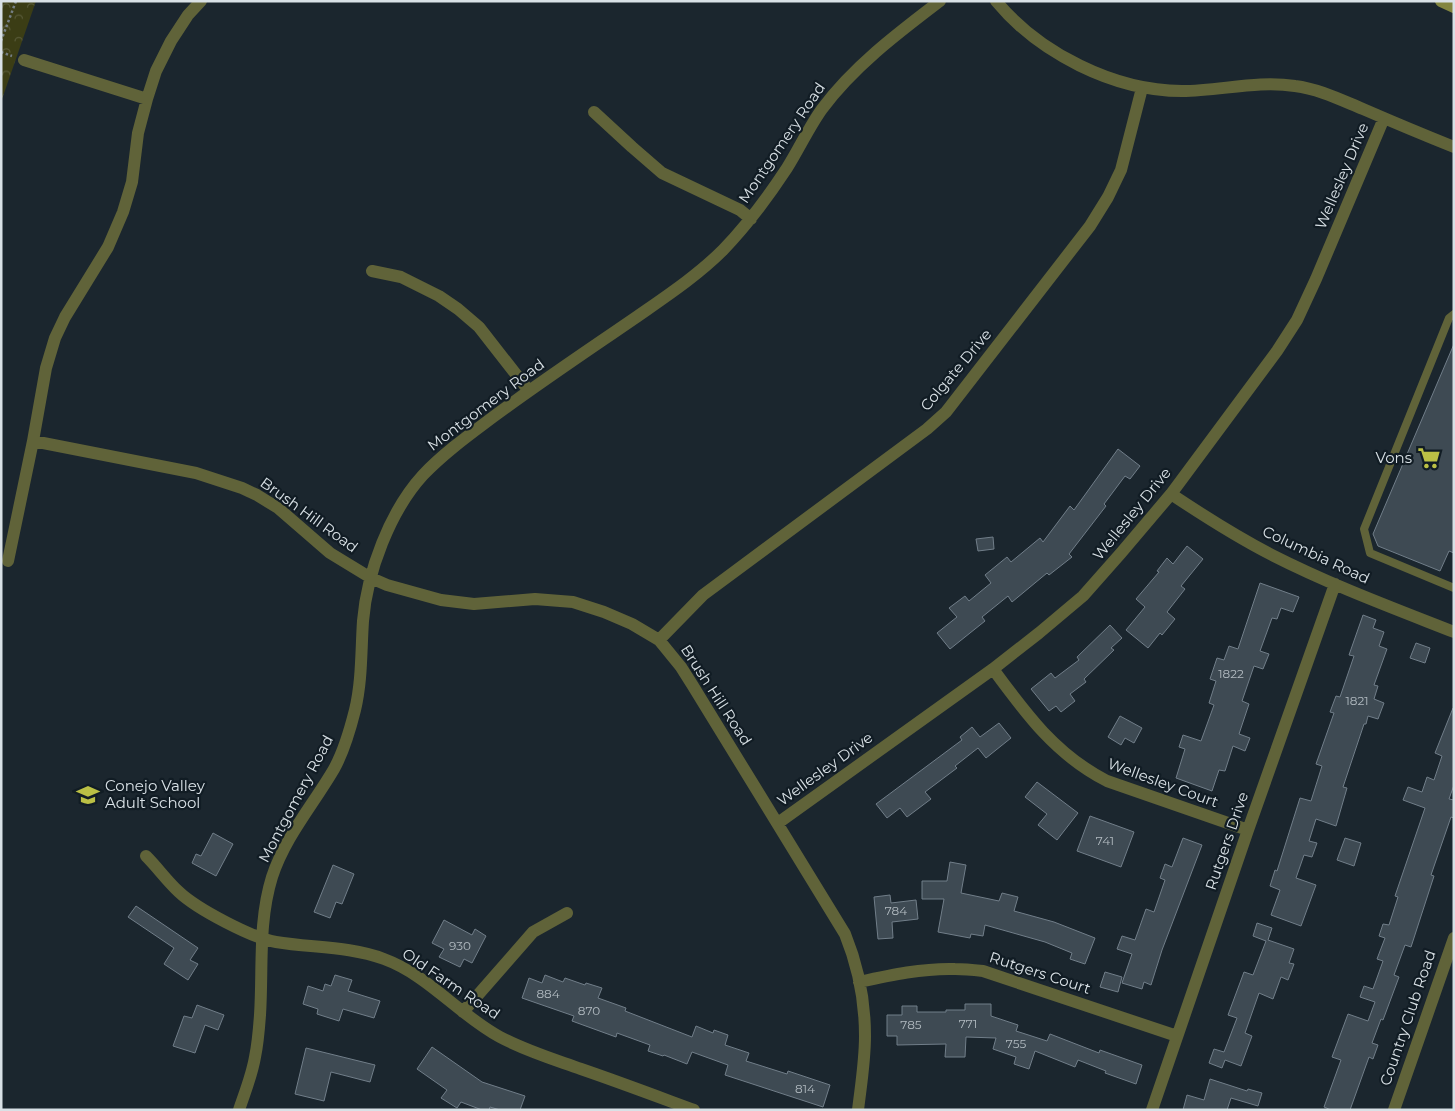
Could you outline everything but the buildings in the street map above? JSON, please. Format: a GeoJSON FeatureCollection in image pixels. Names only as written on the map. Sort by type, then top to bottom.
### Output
{"type":"FeatureCollection","features":[{"type":"Feature","properties":{"kind":"main road"},"geometry":{"type":"LineString","coordinates":[[1441,1],[1454,7]]}},
{"type":"Feature","properties":{"kind":"street"},"geometry":{"type":"LineString","coordinates":[[8,561],[46,368],[55,338],[65,316],[108,247],[123,212],[132,182],[138,133],[146,99],[156,71],[170,41],[188,15],[201,1]]}},
{"type":"Feature","properties":{"kind":"street","name":"Montgomery Road"},"geometry":{"type":"LineString","coordinates":[[239,1110],[256,1056],[260,1013],[262,922],[272,879],[292,835],[336,766],[346,743],[356,706],[361,675],[363,617],[371,578],[378,551],[391,522],[410,491],[423,475],[457,444],[529,391],[681,286],[721,252],[751,219],[786,169],[820,112],[841,84],[906,27],[940,1]]}},
{"type":"Feature","properties":{"kind":"street"},"geometry":{"type":"LineString","coordinates":[[996,1],[1002,9],[1027,31],[1055,52],[1076,64],[1142,88],[1182,91],[1272,84],[1296,86],[1323,92],[1454,148]]}},
{"type":"Feature","properties":{"kind":"street"},"geometry":{"type":"LineString","coordinates":[[24,60],[146,99]]}},
{"type":"Feature","properties":{"kind":"street","name":"Colgate Drive"},"geometry":{"type":"LineString","coordinates":[[659,640],[703,595],[927,429],[946,412],[1090,226],[1108,197],[1121,170],[1142,88]]}},
{"type":"Feature","properties":{"kind":"street"},"geometry":{"type":"LineString","coordinates":[[594,112],[662,173],[740,210],[751,219]]}},
{"type":"Feature","properties":{"kind":"street","name":"Wellesley Drive"},"geometry":{"type":"LineString","coordinates":[[778,823],[993,669],[1083,596],[1110,566],[1171,494],[1277,351],[1297,320],[1384,118]]}},
{"type":"Feature","properties":{"kind":"street"},"geometry":{"type":"LineString","coordinates":[[372,271],[401,277],[439,296],[458,309],[479,327],[529,391]]}},
{"type":"Feature","properties":{"kind":"street","name":"Brush Hill Road"},"geometry":{"type":"LineString","coordinates":[[33,441],[196,472],[257,494],[278,508],[330,553],[371,578],[387,585],[441,600],[474,604],[536,599],[573,602],[632,624],[659,640],[689,679],[845,934],[853,954],[859,982],[865,1035],[858,1110]]}},
{"type":"Feature","properties":{"kind":"street","name":"Columbia Road"},"geometry":{"type":"LineString","coordinates":[[1171,494],[1240,538],[1273,555],[1335,584],[1454,632]]}},
{"type":"Feature","properties":{"kind":"street","name":"Rutgers Drive"},"geometry":{"type":"LineString","coordinates":[[1152,1110],[1335,584]]}},
{"type":"Feature","properties":{"kind":"street","name":"Wellesley Court"},"geometry":{"type":"LineString","coordinates":[[993,669],[1018,703],[1045,734],[1065,753],[1090,772],[1107,781],[1248,830]]}},
{"type":"Feature","properties":{"kind":"street","name":"Old Farm Road"},"geometry":{"type":"LineString","coordinates":[[146,856],[181,894],[198,906],[262,939],[341,949],[384,959],[402,967],[498,1035],[545,1057],[694,1110]]}},
{"type":"Feature","properties":{"kind":"street"},"geometry":{"type":"LineString","coordinates":[[463,1012],[534,932],[567,913]]}},
{"type":"Feature","properties":{"kind":"street","name":"Country Club Road"},"geometry":{"type":"LineString","coordinates":[[1394,1110],[1454,938]]}},
{"type":"Feature","properties":{"kind":"street","name":"Rutgers Court"},"geometry":{"type":"LineString","coordinates":[[859,982],[927,970],[983,971],[1177,1036]]}},
{"type":"Feature","properties":{"kind":"lane"},"geometry":{"type":"LineString","coordinates":[[1454,314],[1449,318],[1364,529],[1370,553],[1454,588]]}},
{"type":"Feature","properties":{"kind":"path"},"geometry":{"type":"LineString","coordinates":[[1,41],[16,1]]}},
{"type":"Feature","properties":{"kind":"green space"},"geometry":{"type":"Polygon","coordinates":[[[1,1],[36,1],[1,102],[1,1]]]}},
{"type":"Feature","properties":{"kind":"place","name":"Vons"},"geometry":{"type":"Point","coordinates":[1429,458]}},
{"type":"Feature","properties":{"kind":"place","name":"Conejo Valley Adult School"},"geometry":{"type":"Point","coordinates":[88,795]}}]}
